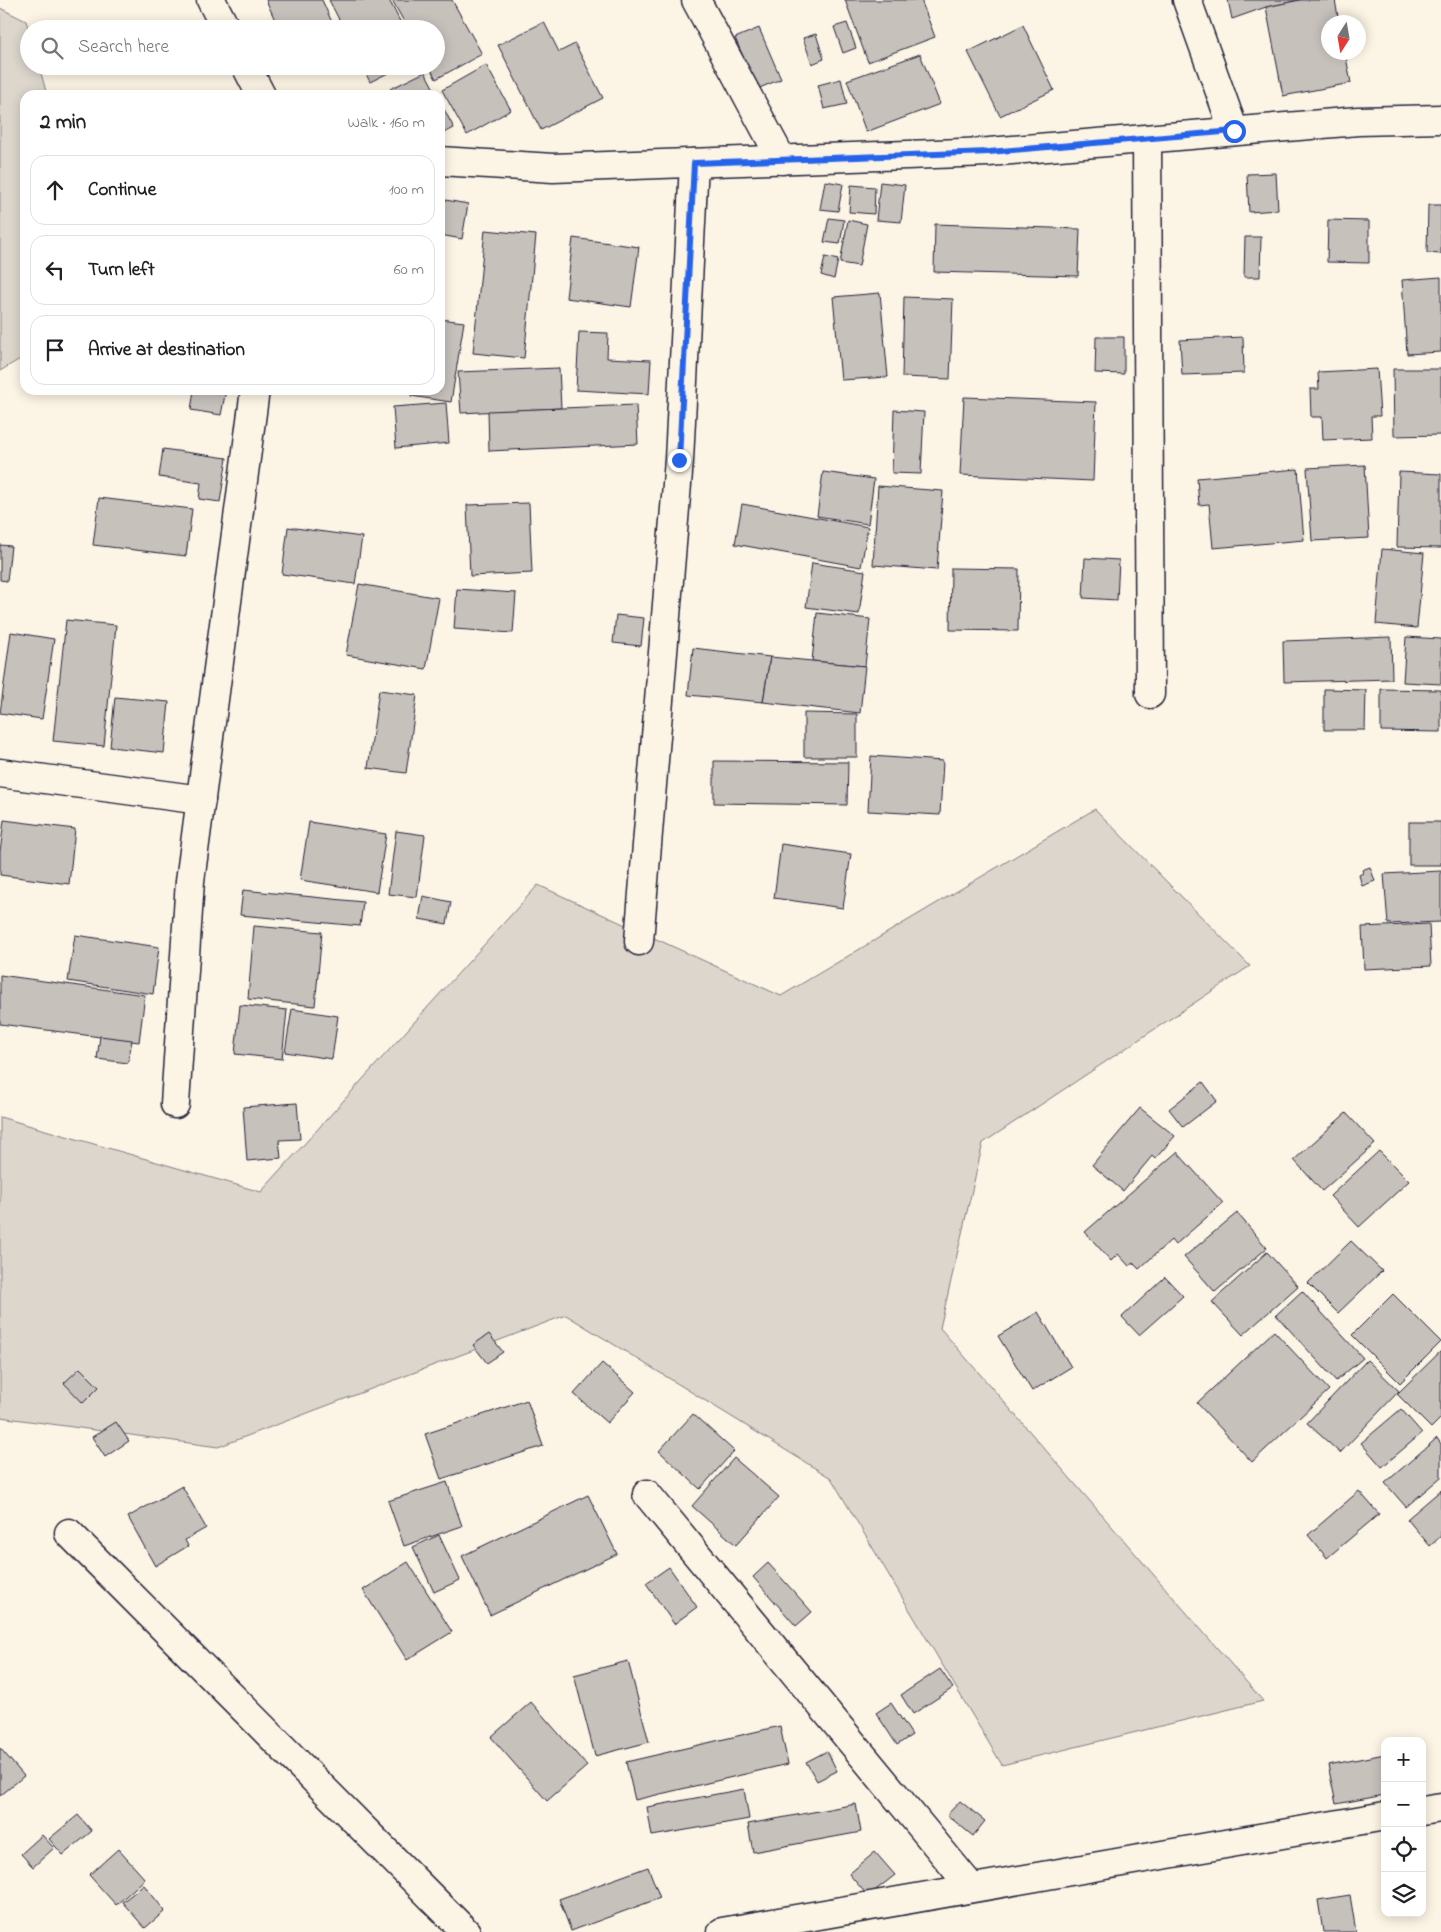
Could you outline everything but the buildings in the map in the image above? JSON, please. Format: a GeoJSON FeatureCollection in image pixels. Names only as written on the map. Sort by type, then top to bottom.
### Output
{"type":"FeatureCollection","features":[{"type":"Feature","properties":{"kind":"street"},"geometry":{"type":"LineString","coordinates":[[211,0],[221,20]]}},
{"type":"Feature","properties":{"kind":"street"},"geometry":{"type":"LineString","coordinates":[[696,0],[782,160]]}},
{"type":"Feature","properties":{"kind":"street"},"geometry":{"type":"LineString","coordinates":[[1187,0],[1234,131]]}},
{"type":"Feature","properties":{"kind":"street"},"geometry":{"type":"LineString","coordinates":[[251,75],[258,90]]}},
{"type":"Feature","properties":{"kind":"street"},"geometry":{"type":"LineString","coordinates":[[445,161],[553,168],[989,152],[1358,121],[1441,120]]}},
{"type":"Feature","properties":{"kind":"street"},"geometry":{"type":"LineString","coordinates":[[1147,139],[1150,694]]}},
{"type":"Feature","properties":{"kind":"street"},"geometry":{"type":"LineString","coordinates":[[640,941],[679,460],[694,163]]}},
{"type":"Feature","properties":{"kind":"street"},"geometry":{"type":"LineString","coordinates":[[175,1104],[190,881],[254,395]]}},
{"type":"Feature","properties":{"kind":"street"},"geometry":{"type":"LineString","coordinates":[[0,773],[201,800]]}},
{"type":"Feature","properties":{"kind":"street"},"geometry":{"type":"LineString","coordinates":[[647,1494],[971,1887]]}},
{"type":"Feature","properties":{"kind":"street"},"geometry":{"type":"LineString","coordinates":[[69,1533],[466,1932]]}},
{"type":"Feature","properties":{"kind":"street"},"geometry":{"type":"LineString","coordinates":[[1426,1810],[1441,1808]]}},
{"type":"Feature","properties":{"kind":"street"},"geometry":{"type":"LineString","coordinates":[[722,1932],[1381,1817]]}},
{"type":"Feature","properties":{"kind":"shaded area"},"geometry":{"type":"Polygon","coordinates":[[[0,8],[24,20],[20,20],[20,75],[41,75],[46,90],[20,90],[20,359],[0,371],[0,8]]]}},
{"type":"Feature","properties":{"kind":"shaded area"},"geometry":{"type":"Polygon","coordinates":[[[1095,809],[1250,966],[983,1143],[940,1328],[1263,1701],[1002,1765],[831,1478],[566,1315],[218,1447],[0,1417],[0,1117],[261,1192],[538,885],[781,996],[1095,809]]]}},
{"type":"Feature","properties":{"kind":"route"},"geometry":{"type":"LineString","coordinates":[[679,460],[694,163],[989,152],[1234,131]]}}]}
